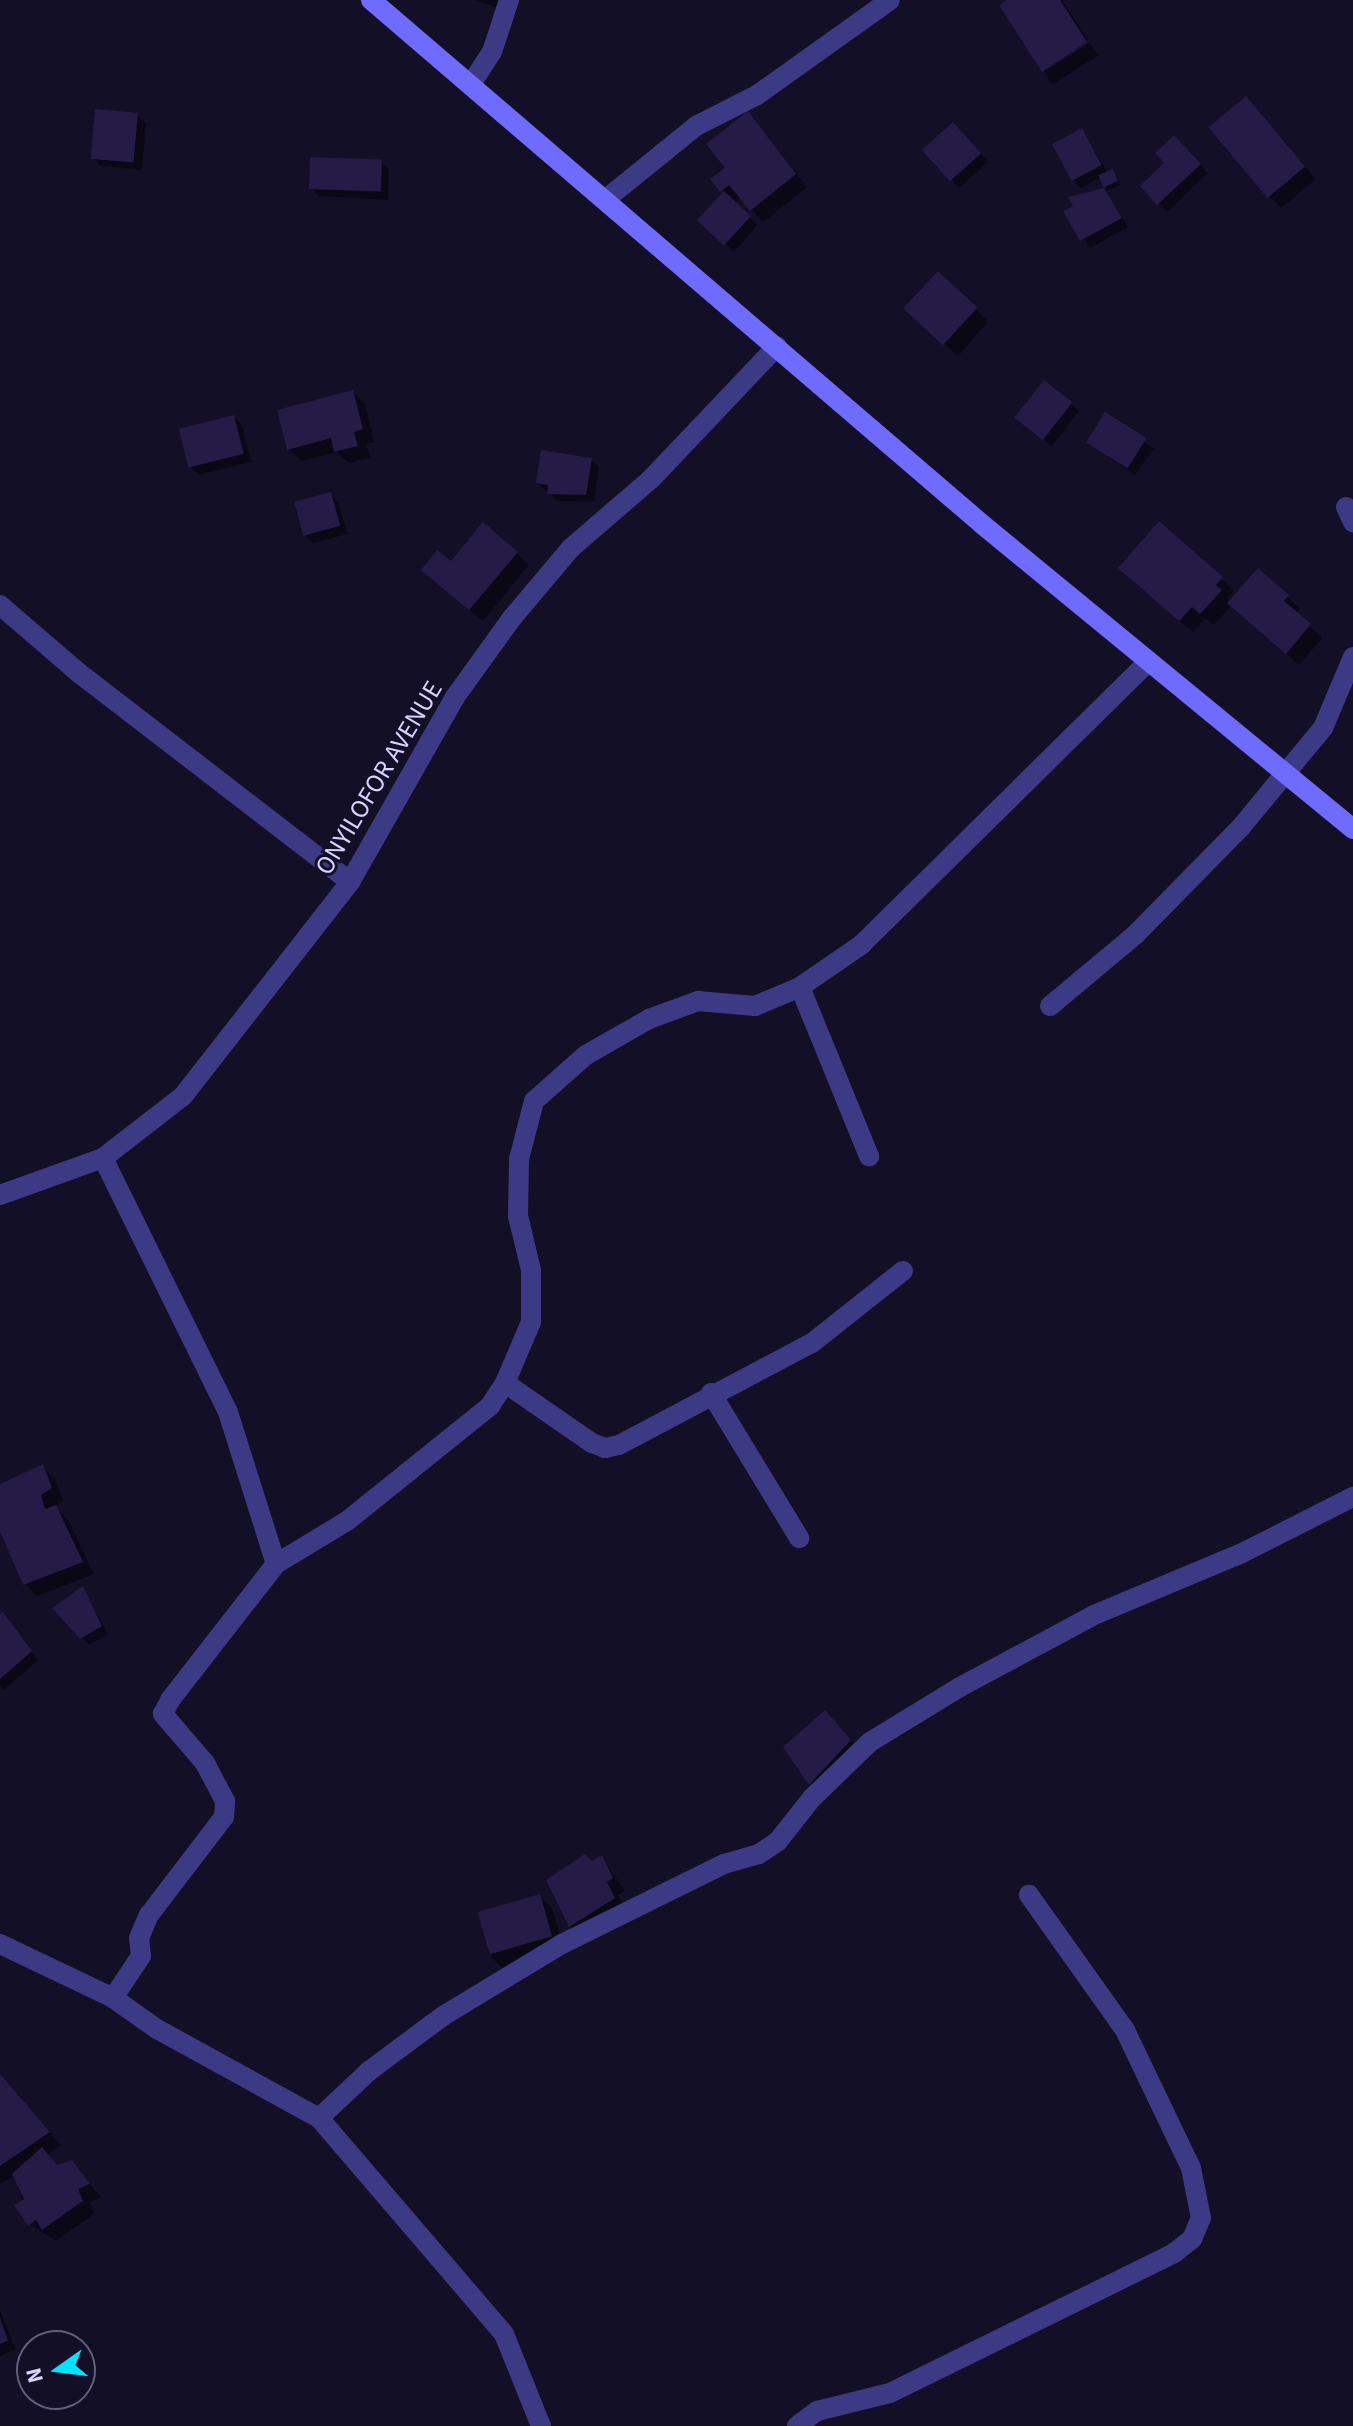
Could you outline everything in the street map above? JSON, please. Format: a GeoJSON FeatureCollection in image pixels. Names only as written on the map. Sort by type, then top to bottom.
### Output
{"type":"FeatureCollection","features":[{"type":"Feature","properties":{"kind":"main road"},"geometry":{"type":"LineString","coordinates":[[371,0],[1149,661],[1353,829]]}},
{"type":"Feature","properties":{"kind":"street"},"geometry":{"type":"LineString","coordinates":[[471,84],[492,52],[509,0]]}},
{"type":"Feature","properties":{"kind":"street"},"geometry":{"type":"LineString","coordinates":[[606,199],[696,126],[757,95],[890,0]]}},
{"type":"Feature","properties":{"kind":"street","name":"ONYILOFOR AVENUE"},"geometry":{"type":"LineString","coordinates":[[0,1195],[103,1158],[183,1096],[350,882],[455,697],[512,618],[571,548],[651,479],[777,346]]}},
{"type":"Feature","properties":{"kind":"street"},"geometry":{"type":"LineString","coordinates":[[0,605],[79,673],[350,882]]}},
{"type":"Feature","properties":{"kind":"street"},"geometry":{"type":"LineString","coordinates":[[1050,1006],[1135,935],[1241,827],[1283,771],[1323,728],[1353,657]]}},
{"type":"Feature","properties":{"kind":"street"},"geometry":{"type":"LineString","coordinates":[[113,1998],[141,1956],[139,1938],[149,1915],[224,1817],[225,1801],[205,1763],[163,1714],[276,1564],[347,1521],[490,1406],[505,1383],[531,1322],[531,1270],[518,1216],[519,1159],[534,1101],[586,1055],[649,1019],[698,1001],[755,1006],[800,987],[861,945],[938,873],[1149,661]]}},
{"type":"Feature","properties":{"kind":"street"},"geometry":{"type":"LineString","coordinates":[[800,987],[869,1156]]}},
{"type":"Feature","properties":{"kind":"street"},"geometry":{"type":"LineString","coordinates":[[103,1158],[228,1412],[276,1564]]}},
{"type":"Feature","properties":{"kind":"street"},"geometry":{"type":"LineString","coordinates":[[505,1383],[605,1448],[812,1343],[903,1271]]}},
{"type":"Feature","properties":{"kind":"street"},"geometry":{"type":"LineString","coordinates":[[711,1393],[799,1538]]}},
{"type":"Feature","properties":{"kind":"street"},"geometry":{"type":"LineString","coordinates":[[319,2118],[369,2071],[443,2016],[562,1944],[724,1864],[759,1854],[778,1841],[812,1798],[870,1742],[947,1695],[1094,1615],[1240,1554],[1353,1497]]}},
{"type":"Feature","properties":{"kind":"street"},"geometry":{"type":"LineString","coordinates":[[797,2426],[817,2411],[890,2393],[1174,2253],[1192,2239],[1201,2218],[1191,2168],[1125,2030],[1029,1895]]}},
{"type":"Feature","properties":{"kind":"street"},"geometry":{"type":"LineString","coordinates":[[0,1944],[113,1998],[157,2029],[319,2118],[504,2334],[541,2426]]}},
{"type":"Feature","properties":{"kind":"building"},"geometry":{"type":"Polygon","coordinates":[[[1007,0],[1060,0],[1087,42],[1042,72],[999,5],[1007,0]]]}},
{"type":"Feature","properties":{"kind":"building"},"geometry":{"type":"Polygon","coordinates":[[[1246,96],[1305,166],[1268,198],[1208,127],[1246,96]]]}},
{"type":"Feature","properties":{"kind":"building"},"geometry":{"type":"Polygon","coordinates":[[[95,109],[138,113],[133,163],[91,159],[95,109]]]}},
{"type":"Feature","properties":{"kind":"building"},"geometry":{"type":"Polygon","coordinates":[[[748,111],[796,174],[750,211],[729,185],[720,192],[710,179],[725,168],[706,144],[748,111]]]}},
{"type":"Feature","properties":{"kind":"building"},"geometry":{"type":"Polygon","coordinates":[[[953,122],[981,153],[950,181],[922,150],[953,122]]]}},
{"type":"Feature","properties":{"kind":"building"},"geometry":{"type":"Polygon","coordinates":[[[1082,128],[1102,165],[1072,181],[1052,144],[1082,128]]]}},
{"type":"Feature","properties":{"kind":"building"},"geometry":{"type":"Polygon","coordinates":[[[1174,135],[1201,164],[1157,205],[1140,186],[1164,163],[1155,153],[1174,135]]]}},
{"type":"Feature","properties":{"kind":"building"},"geometry":{"type":"Polygon","coordinates":[[[310,157],[382,160],[381,191],[309,189],[310,157]]]}},
{"type":"Feature","properties":{"kind":"building"},"geometry":{"type":"Polygon","coordinates":[[[1113,169],[1118,181],[1103,187],[1098,175],[1113,169]]]}},
{"type":"Feature","properties":{"kind":"building"},"geometry":{"type":"Polygon","coordinates":[[[1104,188],[1122,218],[1080,241],[1063,211],[1073,206],[1068,197],[1104,188]]]}},
{"type":"Feature","properties":{"kind":"building"},"geometry":{"type":"Polygon","coordinates":[[[724,191],[751,216],[724,245],[697,220],[724,191]]]}},
{"type":"Feature","properties":{"kind":"building"},"geometry":{"type":"Polygon","coordinates":[[[938,271],[977,308],[943,345],[903,308],[938,271]]]}},
{"type":"Feature","properties":{"kind":"building"},"geometry":{"type":"Polygon","coordinates":[[[1044,380],[1072,402],[1043,440],[1014,418],[1044,380]]]}},
{"type":"Feature","properties":{"kind":"building"},"geometry":{"type":"Polygon","coordinates":[[[353,390],[363,429],[354,432],[358,446],[334,452],[331,438],[287,450],[277,410],[353,390]]]}},
{"type":"Feature","properties":{"kind":"building"},"geometry":{"type":"Polygon","coordinates":[[[1105,412],[1147,438],[1127,468],[1086,443],[1105,412]]]}},
{"type":"Feature","properties":{"kind":"building"},"geometry":{"type":"Polygon","coordinates":[[[234,415],[244,454],[188,468],[179,429],[234,415]]]}},
{"type":"Feature","properties":{"kind":"building"},"geometry":{"type":"Polygon","coordinates":[[[541,450],[592,458],[586,495],[547,494],[548,485],[536,483],[541,450]]]}},
{"type":"Feature","properties":{"kind":"building"},"geometry":{"type":"Polygon","coordinates":[[[331,492],[340,526],[303,536],[294,502],[331,492]]]}},
{"type":"Feature","properties":{"kind":"building"},"geometry":{"type":"Polygon","coordinates":[[[1159,521],[1223,577],[1216,585],[1222,590],[1200,614],[1192,607],[1179,621],[1118,568],[1159,521]]]}},
{"type":"Feature","properties":{"kind":"building"},"geometry":{"type":"Polygon","coordinates":[[[483,522],[518,552],[469,610],[421,570],[437,550],[451,561],[483,522]]]}},
{"type":"Feature","properties":{"kind":"building"},"geometry":{"type":"Polygon","coordinates":[[[1258,568],[1289,595],[1284,601],[1311,624],[1286,654],[1227,603],[1258,568]]]}},
{"type":"Feature","properties":{"kind":"building"},"geometry":{"type":"Polygon","coordinates":[[[43,1464],[52,1488],[41,1495],[45,1509],[56,1505],[83,1562],[23,1585],[0,1531],[0,1484],[43,1464]]]}},
{"type":"Feature","properties":{"kind":"building"},"geometry":{"type":"Polygon","coordinates":[[[83,1586],[102,1626],[80,1639],[52,1608],[83,1586]]]}},
{"type":"Feature","properties":{"kind":"building"},"geometry":{"type":"Polygon","coordinates":[[[3,1612],[32,1651],[0,1679],[0,1614],[3,1612]]]}},
{"type":"Feature","properties":{"kind":"building"},"geometry":{"type":"Polygon","coordinates":[[[825,1710],[851,1740],[809,1785],[783,1747],[825,1710]]]}},
{"type":"Feature","properties":{"kind":"building"},"geometry":{"type":"Polygon","coordinates":[[[585,1854],[592,1861],[602,1855],[613,1878],[607,1882],[615,1898],[569,1927],[546,1880],[585,1854]]]}},
{"type":"Feature","properties":{"kind":"building"},"geometry":{"type":"Polygon","coordinates":[[[540,1894],[552,1936],[490,1954],[478,1912],[540,1894]]]}},
{"type":"Feature","properties":{"kind":"building"},"geometry":{"type":"Polygon","coordinates":[[[0,2074],[50,2132],[0,2166],[0,2074]]]}},
{"type":"Feature","properties":{"kind":"building"},"geometry":{"type":"Polygon","coordinates":[[[42,2147],[57,2165],[72,2160],[90,2184],[78,2189],[83,2201],[42,2230],[36,2220],[28,2226],[14,2205],[24,2199],[12,2174],[42,2147]]]}},
{"type":"Feature","properties":{"kind":"building"},"geometry":{"type":"Polygon","coordinates":[[[0,2318],[8,2341],[0,2344],[0,2318]]]}}]}
